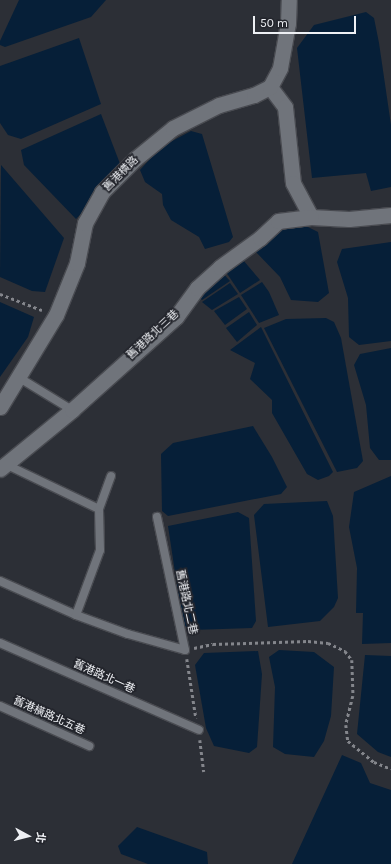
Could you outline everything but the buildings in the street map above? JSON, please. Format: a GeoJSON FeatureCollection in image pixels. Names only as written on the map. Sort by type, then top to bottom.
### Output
{"type":"FeatureCollection","features":[{"type":"Feature","properties":{"kind":"street"},"geometry":{"type":"LineString","coordinates":[[289,0],[288,23],[280,68],[270,87],[285,107],[293,183],[311,217]]}},
{"type":"Feature","properties":{"kind":"street","name":"舊港橫路"},"geometry":{"type":"LineString","coordinates":[[0,407],[56,315],[77,263],[85,223],[102,192],[135,158],[173,128],[219,105],[254,95],[270,87]]}},
{"type":"Feature","properties":{"kind":"street","name":"舊港路北三巷"},"geometry":{"type":"LineString","coordinates":[[2,466],[72,410],[176,317],[197,288],[220,267],[260,238],[278,221],[311,217],[349,219],[391,215]]}},
{"type":"Feature","properties":{"kind":"lane"},"geometry":{"type":"LineString","coordinates":[[18,377],[72,410]]}},
{"type":"Feature","properties":{"kind":"lane"},"geometry":{"type":"LineString","coordinates":[[2,466],[99,509]]}},
{"type":"Feature","properties":{"kind":"lane"},"geometry":{"type":"LineString","coordinates":[[76,615],[100,550],[99,509],[111,476]]}},
{"type":"Feature","properties":{"kind":"lane","name":"舊港路北二巷"},"geometry":{"type":"LineString","coordinates":[[0,581],[76,615],[128,634],[185,650],[157,517]]}},
{"type":"Feature","properties":{"kind":"lane","name":"舊港路北一巷"},"geometry":{"type":"LineString","coordinates":[[0,643],[198,730]]}},
{"type":"Feature","properties":{"kind":"lane","name":"舊港橫路北五巷"},"geometry":{"type":"LineString","coordinates":[[0,706],[89,746]]}},
{"type":"Feature","properties":{"kind":"path"},"geometry":{"type":"LineString","coordinates":[[0,294],[56,315]]}},
{"type":"Feature","properties":{"kind":"path"},"geometry":{"type":"LineString","coordinates":[[204,772],[185,650],[213,644],[294,641],[328,643],[345,651],[352,660],[353,696],[346,725],[348,741],[374,762],[391,769]]}},
{"type":"Feature","properties":{"kind":"water"},"geometry":{"type":"Polygon","coordinates":[[[19,0],[106,0],[91,17],[5,47],[0,45],[0,41],[19,0]]]}},
{"type":"Feature","properties":{"kind":"water"},"geometry":{"type":"Polygon","coordinates":[[[366,12],[374,18],[391,125],[391,187],[371,191],[366,173],[312,178],[297,48],[314,25],[366,12]]]}},
{"type":"Feature","properties":{"kind":"water"},"geometry":{"type":"Polygon","coordinates":[[[79,38],[101,104],[21,139],[8,135],[0,123],[0,66],[79,38]]]}},
{"type":"Feature","properties":{"kind":"water"},"geometry":{"type":"Polygon","coordinates":[[[101,114],[122,169],[76,219],[24,165],[21,150],[101,114]]]}},
{"type":"Feature","properties":{"kind":"water"},"geometry":{"type":"Polygon","coordinates":[[[191,131],[202,134],[233,237],[229,242],[205,249],[199,237],[171,220],[163,205],[162,194],[145,182],[140,170],[161,147],[191,131]]]}},
{"type":"Feature","properties":{"kind":"water"},"geometry":{"type":"Polygon","coordinates":[[[1,165],[64,238],[45,292],[32,291],[0,277],[1,165]]]}},
{"type":"Feature","properties":{"kind":"water"},"geometry":{"type":"Polygon","coordinates":[[[304,225],[318,232],[329,293],[318,302],[291,300],[280,277],[255,251],[269,233],[304,225]]]}},
{"type":"Feature","properties":{"kind":"water"},"geometry":{"type":"Polygon","coordinates":[[[391,242],[391,341],[359,345],[349,337],[348,298],[337,262],[342,249],[391,242]]]}},
{"type":"Feature","properties":{"kind":"water"},"geometry":{"type":"Polygon","coordinates":[[[243,260],[260,280],[240,293],[226,272],[230,267],[243,260]]]}},
{"type":"Feature","properties":{"kind":"water"},"geometry":{"type":"Polygon","coordinates":[[[220,270],[230,281],[202,300],[195,294],[220,270]]]}},
{"type":"Feature","properties":{"kind":"water"},"geometry":{"type":"Polygon","coordinates":[[[262,282],[269,292],[279,315],[259,323],[241,295],[262,282]]]}},
{"type":"Feature","properties":{"kind":"water"},"geometry":{"type":"Polygon","coordinates":[[[230,283],[238,294],[212,310],[202,302],[230,283]]]}},
{"type":"Feature","properties":{"kind":"water"},"geometry":{"type":"Polygon","coordinates":[[[239,297],[247,309],[225,325],[214,311],[239,297]]]}},
{"type":"Feature","properties":{"kind":"water"},"geometry":{"type":"Polygon","coordinates":[[[0,302],[34,317],[28,337],[0,377],[0,302]]]}},
{"type":"Feature","properties":{"kind":"water"},"geometry":{"type":"Polygon","coordinates":[[[249,312],[257,325],[237,342],[226,328],[249,312]]]}},
{"type":"Feature","properties":{"kind":"water"},"geometry":{"type":"Polygon","coordinates":[[[326,318],[334,322],[341,338],[363,461],[357,468],[337,472],[264,328],[286,319],[326,318]]]}},
{"type":"Feature","properties":{"kind":"water"},"geometry":{"type":"Polygon","coordinates":[[[261,327],[333,472],[329,476],[318,480],[307,474],[272,413],[272,400],[250,379],[255,363],[230,350],[261,327]]]}},
{"type":"Feature","properties":{"kind":"water"},"geometry":{"type":"Polygon","coordinates":[[[391,348],[391,460],[379,460],[370,448],[366,405],[354,365],[360,354],[391,348]]]}},
{"type":"Feature","properties":{"kind":"water"},"geometry":{"type":"Polygon","coordinates":[[[253,426],[272,457],[287,487],[281,494],[168,516],[162,511],[161,454],[173,443],[253,426]]]}},
{"type":"Feature","properties":{"kind":"water"},"geometry":{"type":"Polygon","coordinates":[[[391,476],[391,643],[362,644],[363,613],[356,613],[357,568],[349,527],[354,492],[391,476]]]}},
{"type":"Feature","properties":{"kind":"water"},"geometry":{"type":"Polygon","coordinates":[[[327,501],[333,516],[338,598],[334,607],[320,621],[268,627],[254,515],[264,504],[327,501]]]}},
{"type":"Feature","properties":{"kind":"water"},"geometry":{"type":"Polygon","coordinates":[[[238,512],[249,518],[256,621],[252,628],[192,630],[183,625],[168,526],[238,512]]]}},
{"type":"Feature","properties":{"kind":"water"},"geometry":{"type":"Polygon","coordinates":[[[279,650],[314,652],[334,667],[331,716],[324,741],[314,757],[285,754],[273,747],[275,687],[269,657],[279,650]]]}},
{"type":"Feature","properties":{"kind":"water"},"geometry":{"type":"Polygon","coordinates":[[[258,651],[262,674],[257,747],[249,753],[214,746],[206,728],[195,665],[204,653],[258,651]]]}},
{"type":"Feature","properties":{"kind":"water"},"geometry":{"type":"Polygon","coordinates":[[[365,655],[391,656],[391,757],[378,752],[357,734],[365,655]]]}},
{"type":"Feature","properties":{"kind":"water"},"geometry":{"type":"Polygon","coordinates":[[[342,755],[361,763],[370,783],[391,790],[391,864],[292,864],[342,755]]]}},
{"type":"Feature","properties":{"kind":"water"},"geometry":{"type":"Polygon","coordinates":[[[137,827],[207,852],[208,864],[148,864],[121,854],[118,846],[137,827]]]}}]}
